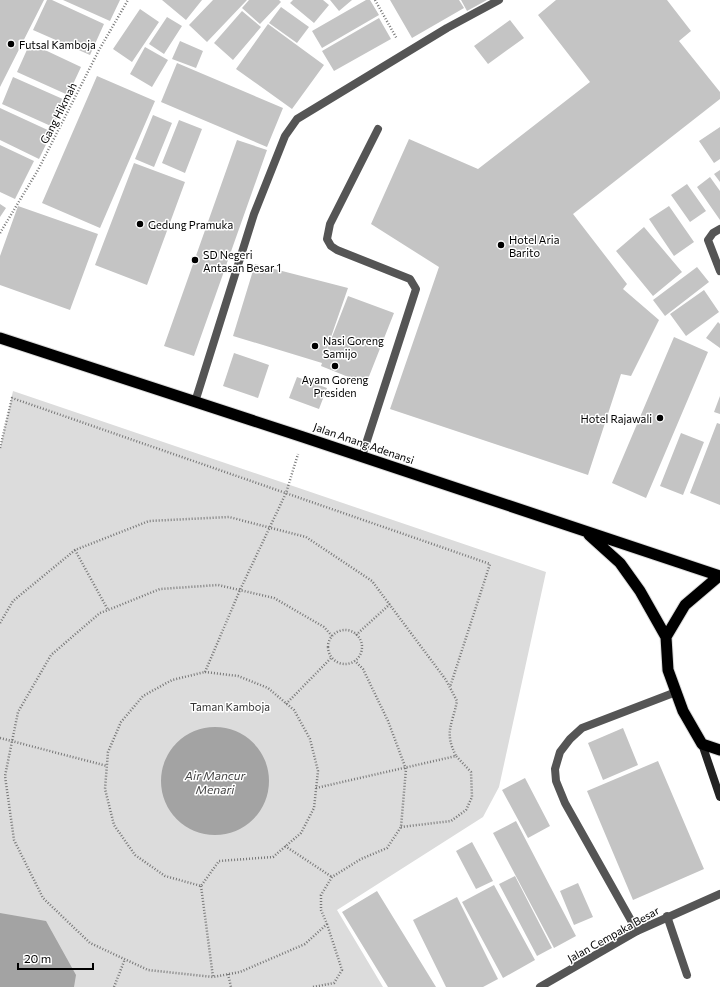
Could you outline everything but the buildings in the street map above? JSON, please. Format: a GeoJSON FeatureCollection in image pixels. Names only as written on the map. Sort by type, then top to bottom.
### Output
{"type":"FeatureCollection","features":[{"type":"Feature","properties":{"kind":"highway","name":"Jalan Anang Adenansi"},"geometry":{"type":"LineString","coordinates":[[0,338],[303,436],[719,576]]}},
{"type":"Feature","properties":{"kind":"highway"},"geometry":{"type":"LineString","coordinates":[[586,532],[620,562],[640,591],[666,637],[668,670],[683,710],[702,744],[720,750]]}},
{"type":"Feature","properties":{"kind":"highway"},"geometry":{"type":"LineString","coordinates":[[666,637],[684,605],[719,576]]}},
{"type":"Feature","properties":{"kind":"main road"},"geometry":{"type":"LineString","coordinates":[[702,744],[720,797]]}},
{"type":"Feature","properties":{"kind":"street"},"geometry":{"type":"LineString","coordinates":[[195,402],[254,214],[285,136],[297,119],[405,53],[499,0]]}},
{"type":"Feature","properties":{"kind":"street"},"geometry":{"type":"LineString","coordinates":[[362,456],[416,289],[410,279],[337,250],[327,239],[330,224],[378,129]]}},
{"type":"Feature","properties":{"kind":"street"},"geometry":{"type":"LineString","coordinates":[[720,229],[714,232],[708,240],[720,271]]}},
{"type":"Feature","properties":{"kind":"street"},"geometry":{"type":"LineString","coordinates":[[637,931],[564,803],[556,781],[555,769],[560,752],[582,728],[676,692]]}},
{"type":"Feature","properties":{"kind":"street","name":"Jalan Cempaka Besar"},"geometry":{"type":"LineString","coordinates":[[543,986],[637,931],[667,916],[720,894]]}},
{"type":"Feature","properties":{"kind":"street"},"geometry":{"type":"LineString","coordinates":[[667,916],[687,975]]}},
{"type":"Feature","properties":{"kind":"path","name":"Gang Hikmah"},"geometry":{"type":"LineString","coordinates":[[0,233],[38,170],[99,50],[128,0]]}},
{"type":"Feature","properties":{"kind":"path"},"geometry":{"type":"LineString","coordinates":[[375,0],[405,53]]}},
{"type":"Feature","properties":{"kind":"path"},"geometry":{"type":"LineString","coordinates":[[0,448],[12,398],[490,564],[450,687]]}},
{"type":"Feature","properties":{"kind":"path"},"geometry":{"type":"LineString","coordinates":[[205,672],[268,527],[286,493],[303,436]]}},
{"type":"Feature","properties":{"kind":"path"},"geometry":{"type":"LineString","coordinates":[[0,623],[14,602],[75,550],[149,521],[229,516],[306,537],[372,581],[450,687],[457,701],[448,731],[451,745],[456,756],[471,772],[472,797],[466,810],[451,821],[401,827]]}},
{"type":"Feature","properties":{"kind":"path"},"geometry":{"type":"LineString","coordinates":[[75,550],[108,610]]}},
{"type":"Feature","properties":{"kind":"path"},"geometry":{"type":"LineString","coordinates":[[327,924],[305,944],[240,972],[213,976],[148,970],[90,943],[43,898],[14,840],[5,776],[18,712],[51,655],[100,613],[160,589],[218,585],[274,598],[324,627],[332,636]]}},
{"type":"Feature","properties":{"kind":"path"},"geometry":{"type":"LineString","coordinates":[[356,635],[390,604]]}},
{"type":"Feature","properties":{"kind":"path"},"geometry":{"type":"LineString","coordinates":[[347,630],[360,639],[362,649],[360,655],[355,661],[341,664],[332,658],[328,646],[332,636],[347,630]]}},
{"type":"Feature","properties":{"kind":"path"},"geometry":{"type":"LineString","coordinates":[[286,704],[332,658]]}},
{"type":"Feature","properties":{"kind":"path"},"geometry":{"type":"LineString","coordinates":[[313,987],[334,984],[342,970],[321,910],[321,895],[332,877],[360,859],[387,848],[401,827],[406,768],[388,721],[363,669],[355,661]]}},
{"type":"Feature","properties":{"kind":"path"},"geometry":{"type":"LineString","coordinates":[[200,886],[165,876],[135,855],[114,825],[105,789],[108,752],[121,722],[144,696],[172,680],[205,672],[238,676],[268,688],[294,710],[310,739],[318,771],[314,808],[300,833],[272,856],[219,861],[200,886],[213,976]]}},
{"type":"Feature","properties":{"kind":"path"},"geometry":{"type":"LineString","coordinates":[[0,738],[107,766]]}},
{"type":"Feature","properties":{"kind":"path"},"geometry":{"type":"LineString","coordinates":[[316,788],[456,756]]}},
{"type":"Feature","properties":{"kind":"path"},"geometry":{"type":"LineString","coordinates":[[285,846],[332,877]]}},
{"type":"Feature","properties":{"kind":"path"},"geometry":{"type":"LineString","coordinates":[[114,987],[125,959]]}},
{"type":"Feature","properties":{"kind":"path"},"geometry":{"type":"LineString","coordinates":[[228,974],[231,987]]}},
{"type":"Feature","properties":{"kind":"green space","name":"Taman Kamboja"},"geometry":{"type":"Polygon","coordinates":[[[13,391],[546,572],[499,787],[483,817],[337,910],[383,987],[0,987],[0,448],[13,391]]]}},
{"type":"Feature","properties":{"kind":"water","name":"Air Mancur Menari"},"geometry":{"type":"Polygon","coordinates":[[[215,727],[236,731],[253,743],[265,760],[269,781],[265,802],[253,819],[236,831],[215,835],[194,831],[177,819],[165,802],[161,781],[165,760],[177,743],[194,731],[215,727]]]}},
{"type":"Feature","properties":{"kind":"water"},"geometry":{"type":"Polygon","coordinates":[[[0,913],[46,921],[76,975],[74,987],[0,987],[0,913]]]}},
{"type":"Feature","properties":{"kind":"place","name":"Futsal Kamboja"},"geometry":{"type":"Point","coordinates":[11,44]}},
{"type":"Feature","properties":{"kind":"place","name":"Gedung Pramuka"},"geometry":{"type":"Point","coordinates":[140,224]}},
{"type":"Feature","properties":{"kind":"place","name":"Hotel Aria Barito"},"geometry":{"type":"Point","coordinates":[501,245]}},
{"type":"Feature","properties":{"kind":"place","name":"SD Negeri Antasan Besar 1"},"geometry":{"type":"Point","coordinates":[195,260]}},
{"type":"Feature","properties":{"kind":"place","name":"Nasi Goreng Samijo"},"geometry":{"type":"Point","coordinates":[315,346]}},
{"type":"Feature","properties":{"kind":"place","name":"Ayam Goreng Presiden"},"geometry":{"type":"Point","coordinates":[335,366]}},
{"type":"Feature","properties":{"kind":"place","name":"Hotel Rajawali"},"geometry":{"type":"Point","coordinates":[660,418]}}]}
